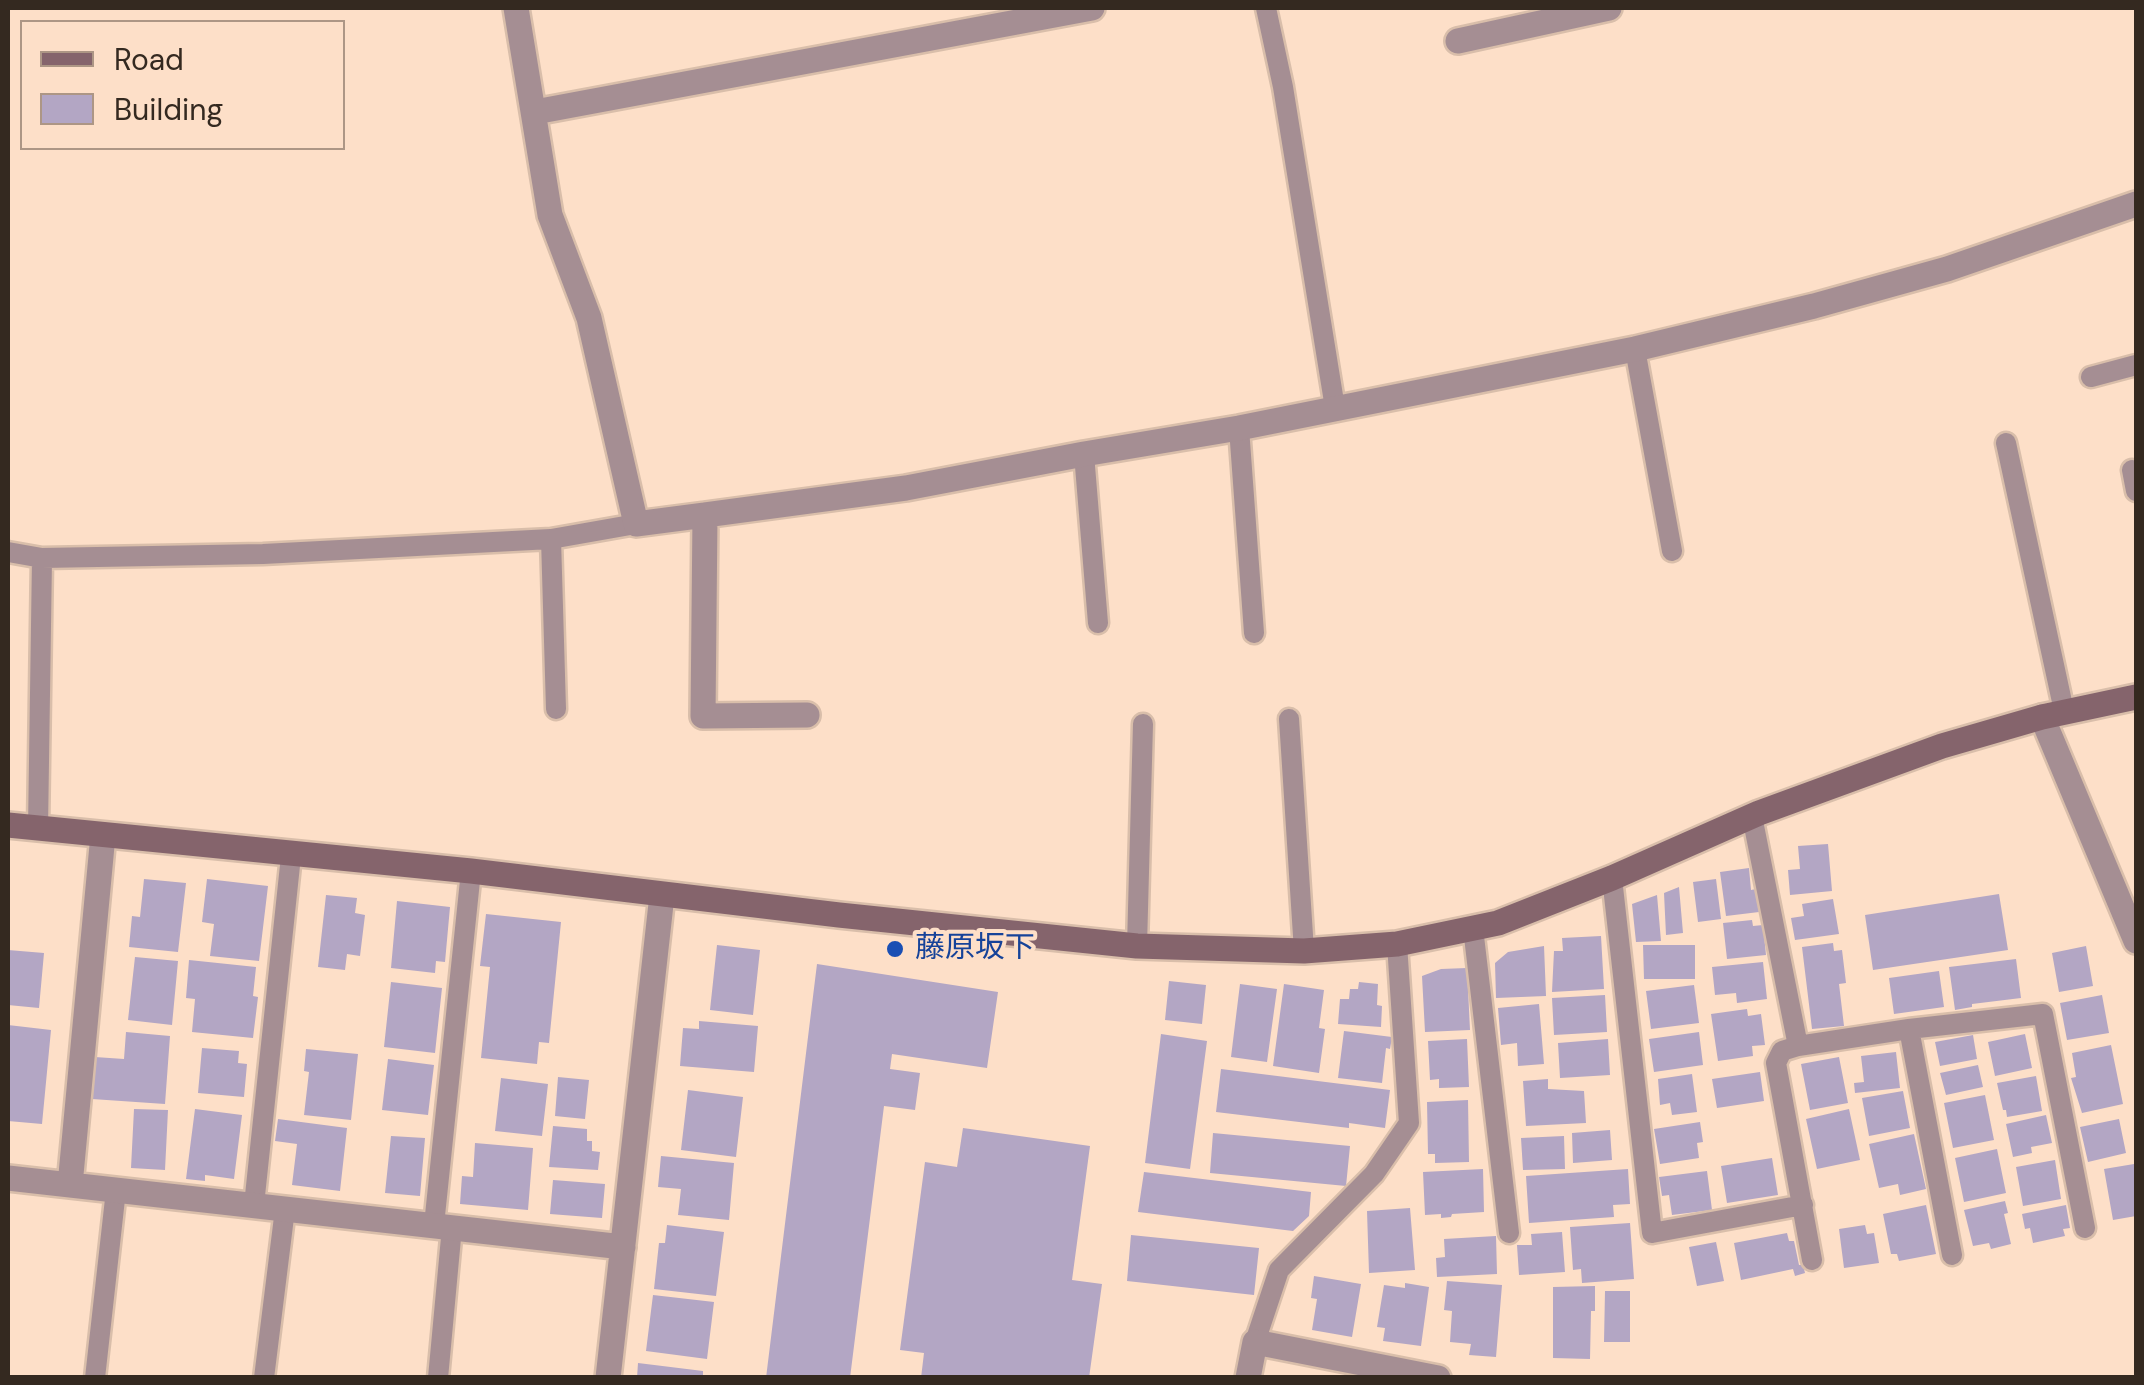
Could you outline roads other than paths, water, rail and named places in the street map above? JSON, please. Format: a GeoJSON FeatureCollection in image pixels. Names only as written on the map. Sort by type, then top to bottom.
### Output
{"type":"FeatureCollection","features":[{"type":"Feature","properties":{"kind":"street"},"geometry":{"type":"LineString","coordinates":[[516,8],[550,215],[588,318],[636,524],[906,488],[1636,350],[1947,268],[2136,204]]}},
{"type":"Feature","properties":{"kind":"street"},"geometry":{"type":"LineString","coordinates":[[535,112],[1092,8]]}},
{"type":"Feature","properties":{"kind":"street"},"geometry":{"type":"LineString","coordinates":[[1458,42],[1608,8]]}},
{"type":"Feature","properties":{"kind":"street"},"geometry":{"type":"LineString","coordinates":[[705,515],[704,716],[807,715]]}},
{"type":"Feature","properties":{"kind":"street"},"geometry":{"type":"LineString","coordinates":[[8,825],[471,871],[1137,946],[1304,951],[1397,944],[1498,923],[1752,816],[1942,746],[2053,714],[2136,696]]}},
{"type":"Feature","properties":{"kind":"street"},"geometry":{"type":"LineString","coordinates":[[2053,714],[2136,942]]}},
{"type":"Feature","properties":{"kind":"street"},"geometry":{"type":"LineString","coordinates":[[70,1185],[103,835]]}},
{"type":"Feature","properties":{"kind":"street"},"geometry":{"type":"LineString","coordinates":[[608,1378],[662,895]]}},
{"type":"Feature","properties":{"kind":"street"},"geometry":{"type":"LineString","coordinates":[[8,1178],[623,1247]]}},
{"type":"Feature","properties":{"kind":"street"},"geometry":{"type":"LineString","coordinates":[[1248,1378],[1255,1342],[1438,1378]]}},
{"type":"Feature","properties":{"kind":"lane"},"geometry":{"type":"LineString","coordinates":[[1266,8],[1283,87],[1336,408]]}},
{"type":"Feature","properties":{"kind":"lane"},"geometry":{"type":"LineString","coordinates":[[1636,350],[1672,551]]}},
{"type":"Feature","properties":{"kind":"lane"},"geometry":{"type":"LineString","coordinates":[[2091,377],[2136,366]]}},
{"type":"Feature","properties":{"kind":"lane"},"geometry":{"type":"LineString","coordinates":[[1238,428],[1254,633]]}},
{"type":"Feature","properties":{"kind":"lane"},"geometry":{"type":"LineString","coordinates":[[2006,442],[2053,714]]}},
{"type":"Feature","properties":{"kind":"lane"},"geometry":{"type":"LineString","coordinates":[[1084,454],[1098,623]]}},
{"type":"Feature","properties":{"kind":"lane"},"geometry":{"type":"LineString","coordinates":[[2132,470],[2136,491]]}},
{"type":"Feature","properties":{"kind":"lane"},"geometry":{"type":"LineString","coordinates":[[8,552],[42,558],[262,554],[551,539],[636,524]]}},
{"type":"Feature","properties":{"kind":"lane"},"geometry":{"type":"LineString","coordinates":[[551,539],[556,709]]}},
{"type":"Feature","properties":{"kind":"lane"},"geometry":{"type":"LineString","coordinates":[[38,829],[42,558]]}},
{"type":"Feature","properties":{"kind":"lane"},"geometry":{"type":"LineString","coordinates":[[1289,719],[1304,951]]}},
{"type":"Feature","properties":{"kind":"lane"},"geometry":{"type":"LineString","coordinates":[[1137,946],[1143,724]]}},
{"type":"Feature","properties":{"kind":"lane"},"geometry":{"type":"LineString","coordinates":[[1752,816],[1798,1046]]}},
{"type":"Feature","properties":{"kind":"lane"},"geometry":{"type":"LineString","coordinates":[[254,1205],[291,856]]}},
{"type":"Feature","properties":{"kind":"lane"},"geometry":{"type":"LineString","coordinates":[[438,1378],[443,1226],[471,871]]}},
{"type":"Feature","properties":{"kind":"lane"},"geometry":{"type":"LineString","coordinates":[[1612,878],[1652,1232],[1803,1205]]}},
{"type":"Feature","properties":{"kind":"lane"},"geometry":{"type":"LineString","coordinates":[[1474,928],[1509,1234]]}},
{"type":"Feature","properties":{"kind":"lane"},"geometry":{"type":"LineString","coordinates":[[1255,1342],[1279,1270],[1374,1174],[1409,1124],[1397,944]]}},
{"type":"Feature","properties":{"kind":"lane"},"geometry":{"type":"LineString","coordinates":[[1812,1260],[1776,1062],[1782,1052],[1798,1046],[2043,1014],[2085,1228]]}},
{"type":"Feature","properties":{"kind":"lane"},"geometry":{"type":"LineString","coordinates":[[1909,1030],[1952,1255]]}},
{"type":"Feature","properties":{"kind":"lane"},"geometry":{"type":"LineString","coordinates":[[95,1378],[116,1190]]}},
{"type":"Feature","properties":{"kind":"lane"},"geometry":{"type":"LineString","coordinates":[[264,1378],[286,1208]]}},
{"type":"Feature","properties":{"kind":"place","name":"藤原坂下"},"geometry":{"type":"Point","coordinates":[895,949]}}]}
